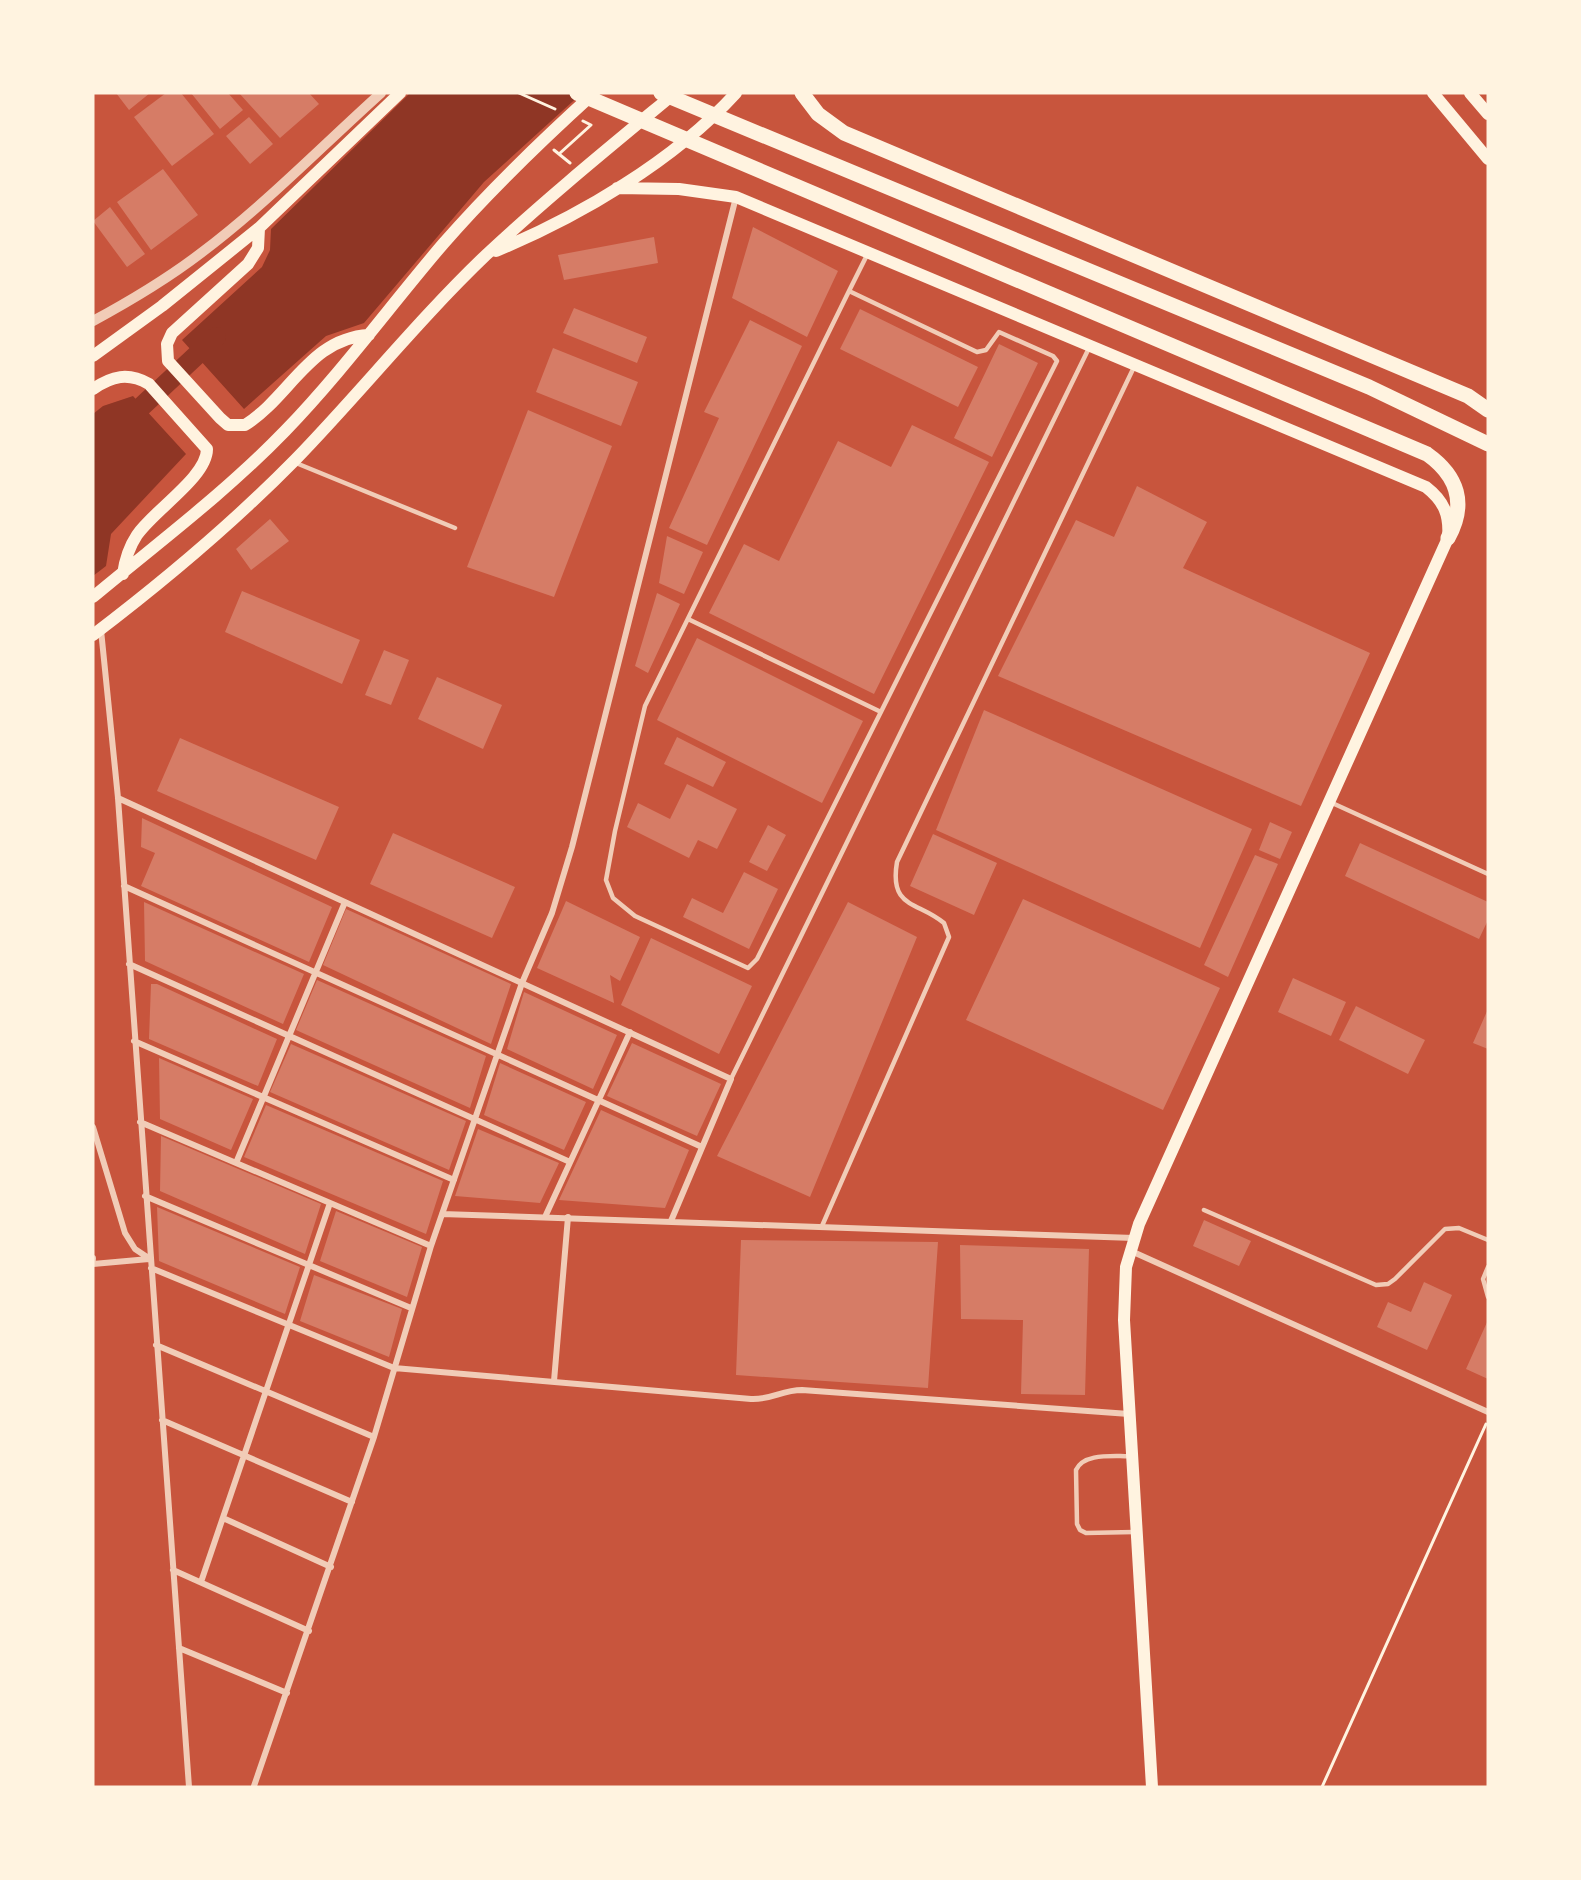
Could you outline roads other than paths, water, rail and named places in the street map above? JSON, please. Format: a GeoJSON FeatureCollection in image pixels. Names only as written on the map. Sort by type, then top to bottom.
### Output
{"type":"FeatureCollection","features":[{"type":"Feature","properties":{"kind":"main road"},"geometry":{"type":"LineString","coordinates":[[93,356],[162,306],[259,228],[400,93]]}},
{"type":"Feature","properties":{"kind":"main road"},"geometry":{"type":"LineString","coordinates":[[577,93],[1427,454],[1441,463],[1451,476],[1458,491],[1460,507],[1456,524],[1130,1250],[1125,1280],[1124,1320],[1152,1787]]}},
{"type":"Feature","properties":{"kind":"main road"},"geometry":{"type":"LineString","coordinates":[[93,597],[177,532],[251,465],[317,396],[478,205],[516,165],[594,93]]}},
{"type":"Feature","properties":{"kind":"main road"},"geometry":{"type":"LineString","coordinates":[[661,93],[840,170],[1369,387],[1488,444]]}},
{"type":"Feature","properties":{"kind":"main road"},"geometry":{"type":"LineString","coordinates":[[97,632],[204,546],[293,462],[341,412],[408,334],[486,255],[604,152],[676,93]]}},
{"type":"Feature","properties":{"kind":"main road"},"geometry":{"type":"LineString","coordinates":[[486,255],[552,225],[617,188],[662,156],[736,93]]}},
{"type":"Feature","properties":{"kind":"main road"},"geometry":{"type":"LineString","coordinates":[[802,93],[818,114],[844,132],[1468,396],[1488,410]]}},
{"type":"Feature","properties":{"kind":"main road"},"geometry":{"type":"LineString","coordinates":[[1433,93],[1488,159]]}},
{"type":"Feature","properties":{"kind":"main road"},"geometry":{"type":"LineString","coordinates":[[1470,93],[1488,114]]}},
{"type":"Feature","properties":{"kind":"main road"},"geometry":{"type":"LineString","coordinates":[[617,188],[679,189],[736,198],[1135,364],[1426,487],[1438,496],[1446,508],[1450,523],[1448,538]]}},
{"type":"Feature","properties":{"kind":"main road"},"geometry":{"type":"LineString","coordinates":[[259,228],[258,248],[248,264],[172,333],[167,345],[168,361],[219,418],[228,425],[245,425],[327,347],[345,338],[369,335]]}},
{"type":"Feature","properties":{"kind":"main road"},"geometry":{"type":"LineString","coordinates":[[93,389],[117,376],[135,377],[149,384],[204,444],[207,456],[203,467],[139,532],[127,553],[123,574]]}},
{"type":"Feature","properties":{"kind":"street"},"geometry":{"type":"LineString","coordinates":[[93,321],[163,280],[200,254],[236,225],[381,93]]}},
{"type":"Feature","properties":{"kind":"street"},"geometry":{"type":"LineString","coordinates":[[254,1786],[374,1437],[411,1308],[474,1119],[522,983],[552,913],[572,847],[736,198]]}},
{"type":"Feature","properties":{"kind":"street"},"geometry":{"type":"LineString","coordinates":[[97,632],[118,798],[189,1787]]}},
{"type":"Feature","properties":{"kind":"street"},"geometry":{"type":"LineString","coordinates":[[118,798],[731,1079],[671,1221]]}},
{"type":"Feature","properties":{"kind":"street"},"geometry":{"type":"LineString","coordinates":[[124,885],[702,1147]]}},
{"type":"Feature","properties":{"kind":"street"},"geometry":{"type":"LineString","coordinates":[[236,1163],[345,902]]}},
{"type":"Feature","properties":{"kind":"street"},"geometry":{"type":"LineString","coordinates":[[129,964],[570,1162]]}},
{"type":"Feature","properties":{"kind":"street"},"geometry":{"type":"LineString","coordinates":[[545,1217],[630,1032]]}},
{"type":"Feature","properties":{"kind":"street"},"geometry":{"type":"LineString","coordinates":[[134,1041],[454,1180]]}},
{"type":"Feature","properties":{"kind":"street"},"geometry":{"type":"LineString","coordinates":[[140,1122],[431,1246]]}},
{"type":"Feature","properties":{"kind":"street"},"geometry":{"type":"LineString","coordinates":[[93,1127],[125,1233],[135,1249],[150,1259]]}},
{"type":"Feature","properties":{"kind":"street"},"geometry":{"type":"LineString","coordinates":[[145,1196],[411,1308]]}},
{"type":"Feature","properties":{"kind":"street"},"geometry":{"type":"LineString","coordinates":[[201,1582],[330,1203]]}},
{"type":"Feature","properties":{"kind":"street"},"geometry":{"type":"LineString","coordinates":[[442,1214],[1134,1238]]}},
{"type":"Feature","properties":{"kind":"street"},"geometry":{"type":"LineString","coordinates":[[554,1381],[567,1217]]}},
{"type":"Feature","properties":{"kind":"street"},"geometry":{"type":"LineString","coordinates":[[1130,1250],[1488,1412]]}},
{"type":"Feature","properties":{"kind":"street"},"geometry":{"type":"LineString","coordinates":[[93,1264],[150,1259]]}},
{"type":"Feature","properties":{"kind":"street"},"geometry":{"type":"LineString","coordinates":[[150,1268],[394,1368],[766,1400],[784,1391],[802,1389],[1129,1414]]}},
{"type":"Feature","properties":{"kind":"street"},"geometry":{"type":"LineString","coordinates":[[156,1345],[374,1437]]}},
{"type":"Feature","properties":{"kind":"street"},"geometry":{"type":"LineString","coordinates":[[162,1420],[352,1502]]}},
{"type":"Feature","properties":{"kind":"street"},"geometry":{"type":"LineString","coordinates":[[223,1518],[331,1567]]}},
{"type":"Feature","properties":{"kind":"street"},"geometry":{"type":"LineString","coordinates":[[172,1570],[309,1631]]}},
{"type":"Feature","properties":{"kind":"street"},"geometry":{"type":"LineString","coordinates":[[178,1648],[287,1694]]}},
{"type":"Feature","properties":{"kind":"lane"},"geometry":{"type":"LineString","coordinates":[[849,291],[976,352],[986,350],[999,332],[1056,359],[753,966],[744,967],[635,916],[621,907],[608,888],[606,880],[615,831],[645,706],[688,618],[849,291],[868,253]]}},
{"type":"Feature","properties":{"kind":"lane"},"geometry":{"type":"LineString","coordinates":[[731,1079],[1090,346]]}},
{"type":"Feature","properties":{"kind":"lane"},"geometry":{"type":"LineString","coordinates":[[822,1226],[949,937],[944,923],[908,904],[901,896],[895,885],[897,862],[1135,364]]}},
{"type":"Feature","properties":{"kind":"lane"},"geometry":{"type":"LineString","coordinates":[[293,462],[455,528]]}},
{"type":"Feature","properties":{"kind":"lane"},"geometry":{"type":"LineString","coordinates":[[688,618],[881,712]]}},
{"type":"Feature","properties":{"kind":"lane"},"geometry":{"type":"LineString","coordinates":[[1330,802],[1488,874]]}},
{"type":"Feature","properties":{"kind":"lane"},"geometry":{"type":"LineString","coordinates":[[1204,1210],[1376,1285],[1388,1284],[1395,1279],[1445,1229],[1460,1228],[1488,1240]]}},
{"type":"Feature","properties":{"kind":"lane"},"geometry":{"type":"LineString","coordinates":[[1488,1267],[1483,1279],[1488,1297]]}},
{"type":"Feature","properties":{"kind":"lane"},"geometry":{"type":"LineString","coordinates":[[1132,1456],[1089,1458],[1079,1464],[1076,1470],[1077,1524],[1080,1530],[1086,1533],[1137,1532]]}},
{"type":"Feature","properties":{"kind":"waterway"},"geometry":{"type":"LineString","coordinates":[[93,452],[216,337]]}}]}
